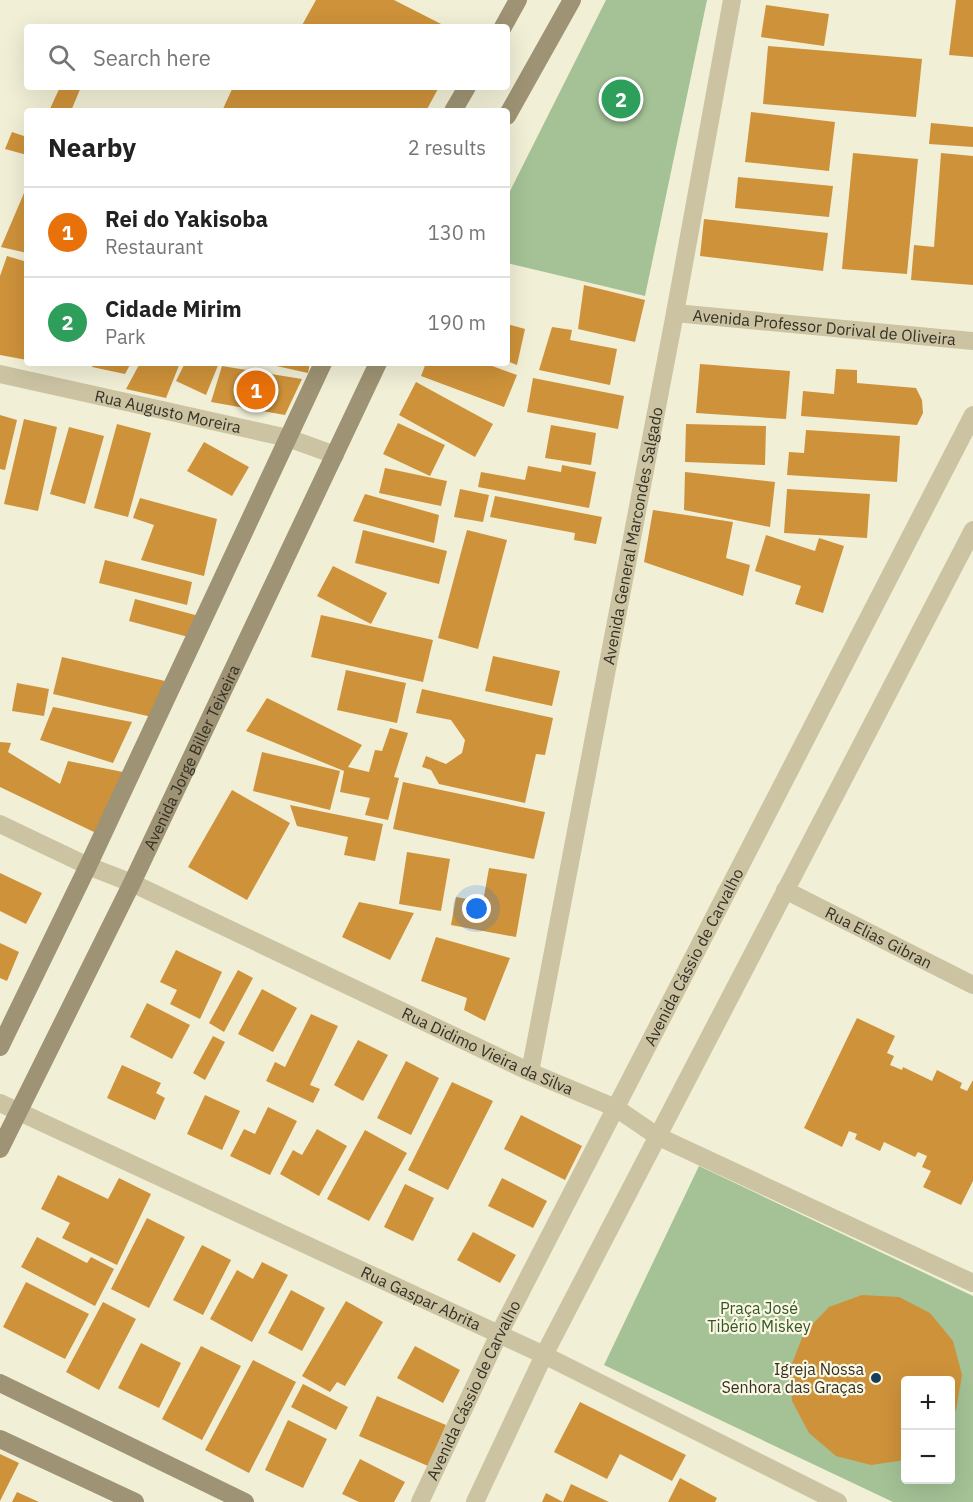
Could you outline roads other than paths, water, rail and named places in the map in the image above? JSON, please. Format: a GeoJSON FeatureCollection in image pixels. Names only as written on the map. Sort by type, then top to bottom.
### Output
{"type":"FeatureCollection","features":[{"type":"Feature","properties":{"kind":"street"},"geometry":{"type":"LineString","coordinates":[[504,24],[518,0]]}},
{"type":"Feature","properties":{"kind":"street"},"geometry":{"type":"LineString","coordinates":[[510,111],[572,0]]}},
{"type":"Feature","properties":{"kind":"street","name":"Avenida General Marcondes Salgado"},"geometry":{"type":"LineString","coordinates":[[530,1072],[675,313],[732,0]]}},
{"type":"Feature","properties":{"kind":"street"},"geometry":{"type":"LineString","coordinates":[[455,108],[465,90]]}},
{"type":"Feature","properties":{"kind":"street","name":"Avenida Professor Dorival de Oliveira"},"geometry":{"type":"LineString","coordinates":[[675,313],[973,341]]}},
{"type":"Feature","properties":{"kind":"street"},"geometry":{"type":"LineString","coordinates":[[0,1047],[88,866],[322,366]]}},
{"type":"Feature","properties":{"kind":"street","name":"Avenida Jorge Biller Teixeira"},"geometry":{"type":"LineString","coordinates":[[0,1149],[132,882],[377,366]]}},
{"type":"Feature","properties":{"kind":"street","name":"Rua Augusto Moreira"},"geometry":{"type":"LineString","coordinates":[[0,374],[288,438],[335,455]]}},
{"type":"Feature","properties":{"kind":"street","name":"Avenida Cássio de Carvalho"},"geometry":{"type":"LineString","coordinates":[[420,1502],[500,1334],[973,415]]}},
{"type":"Feature","properties":{"kind":"street"},"geometry":{"type":"LineString","coordinates":[[475,1502],[544,1355],[973,530]]}},
{"type":"Feature","properties":{"kind":"street","name":"Rua Didimo Vieira da Silva"},"geometry":{"type":"LineString","coordinates":[[0,824],[88,866],[132,882],[530,1072],[616,1108],[657,1136],[973,1283]]}},
{"type":"Feature","properties":{"kind":"street","name":"Rua Elias Gibran"},"geometry":{"type":"LineString","coordinates":[[785,890],[973,985]]}},
{"type":"Feature","properties":{"kind":"street","name":"Rua Gaspar Abrita"},"geometry":{"type":"LineString","coordinates":[[0,1103],[500,1334],[838,1502]]}},
{"type":"Feature","properties":{"kind":"street"},"geometry":{"type":"LineString","coordinates":[[0,1383],[245,1502]]}},
{"type":"Feature","properties":{"kind":"street"},"geometry":{"type":"LineString","coordinates":[[0,1439],[135,1502]]}},
{"type":"Feature","properties":{"kind":"place","name":"Cidade Mirim"},"geometry":{"type":"Point","coordinates":[621,99]}},
{"type":"Feature","properties":{"kind":"place","name":"Rei do Yakisoba"},"geometry":{"type":"Point","coordinates":[256,390]}},
{"type":"Feature","properties":{"kind":"place","name":"Igreja Nossa Senhora das Graças"},"geometry":{"type":"Point","coordinates":[876,1378]}},
{"type":"Feature","properties":{"kind":"park label","name":"Praça José Tibério Miskey"},"geometry":{"type":"Point","coordinates":[759,1317]}}]}
